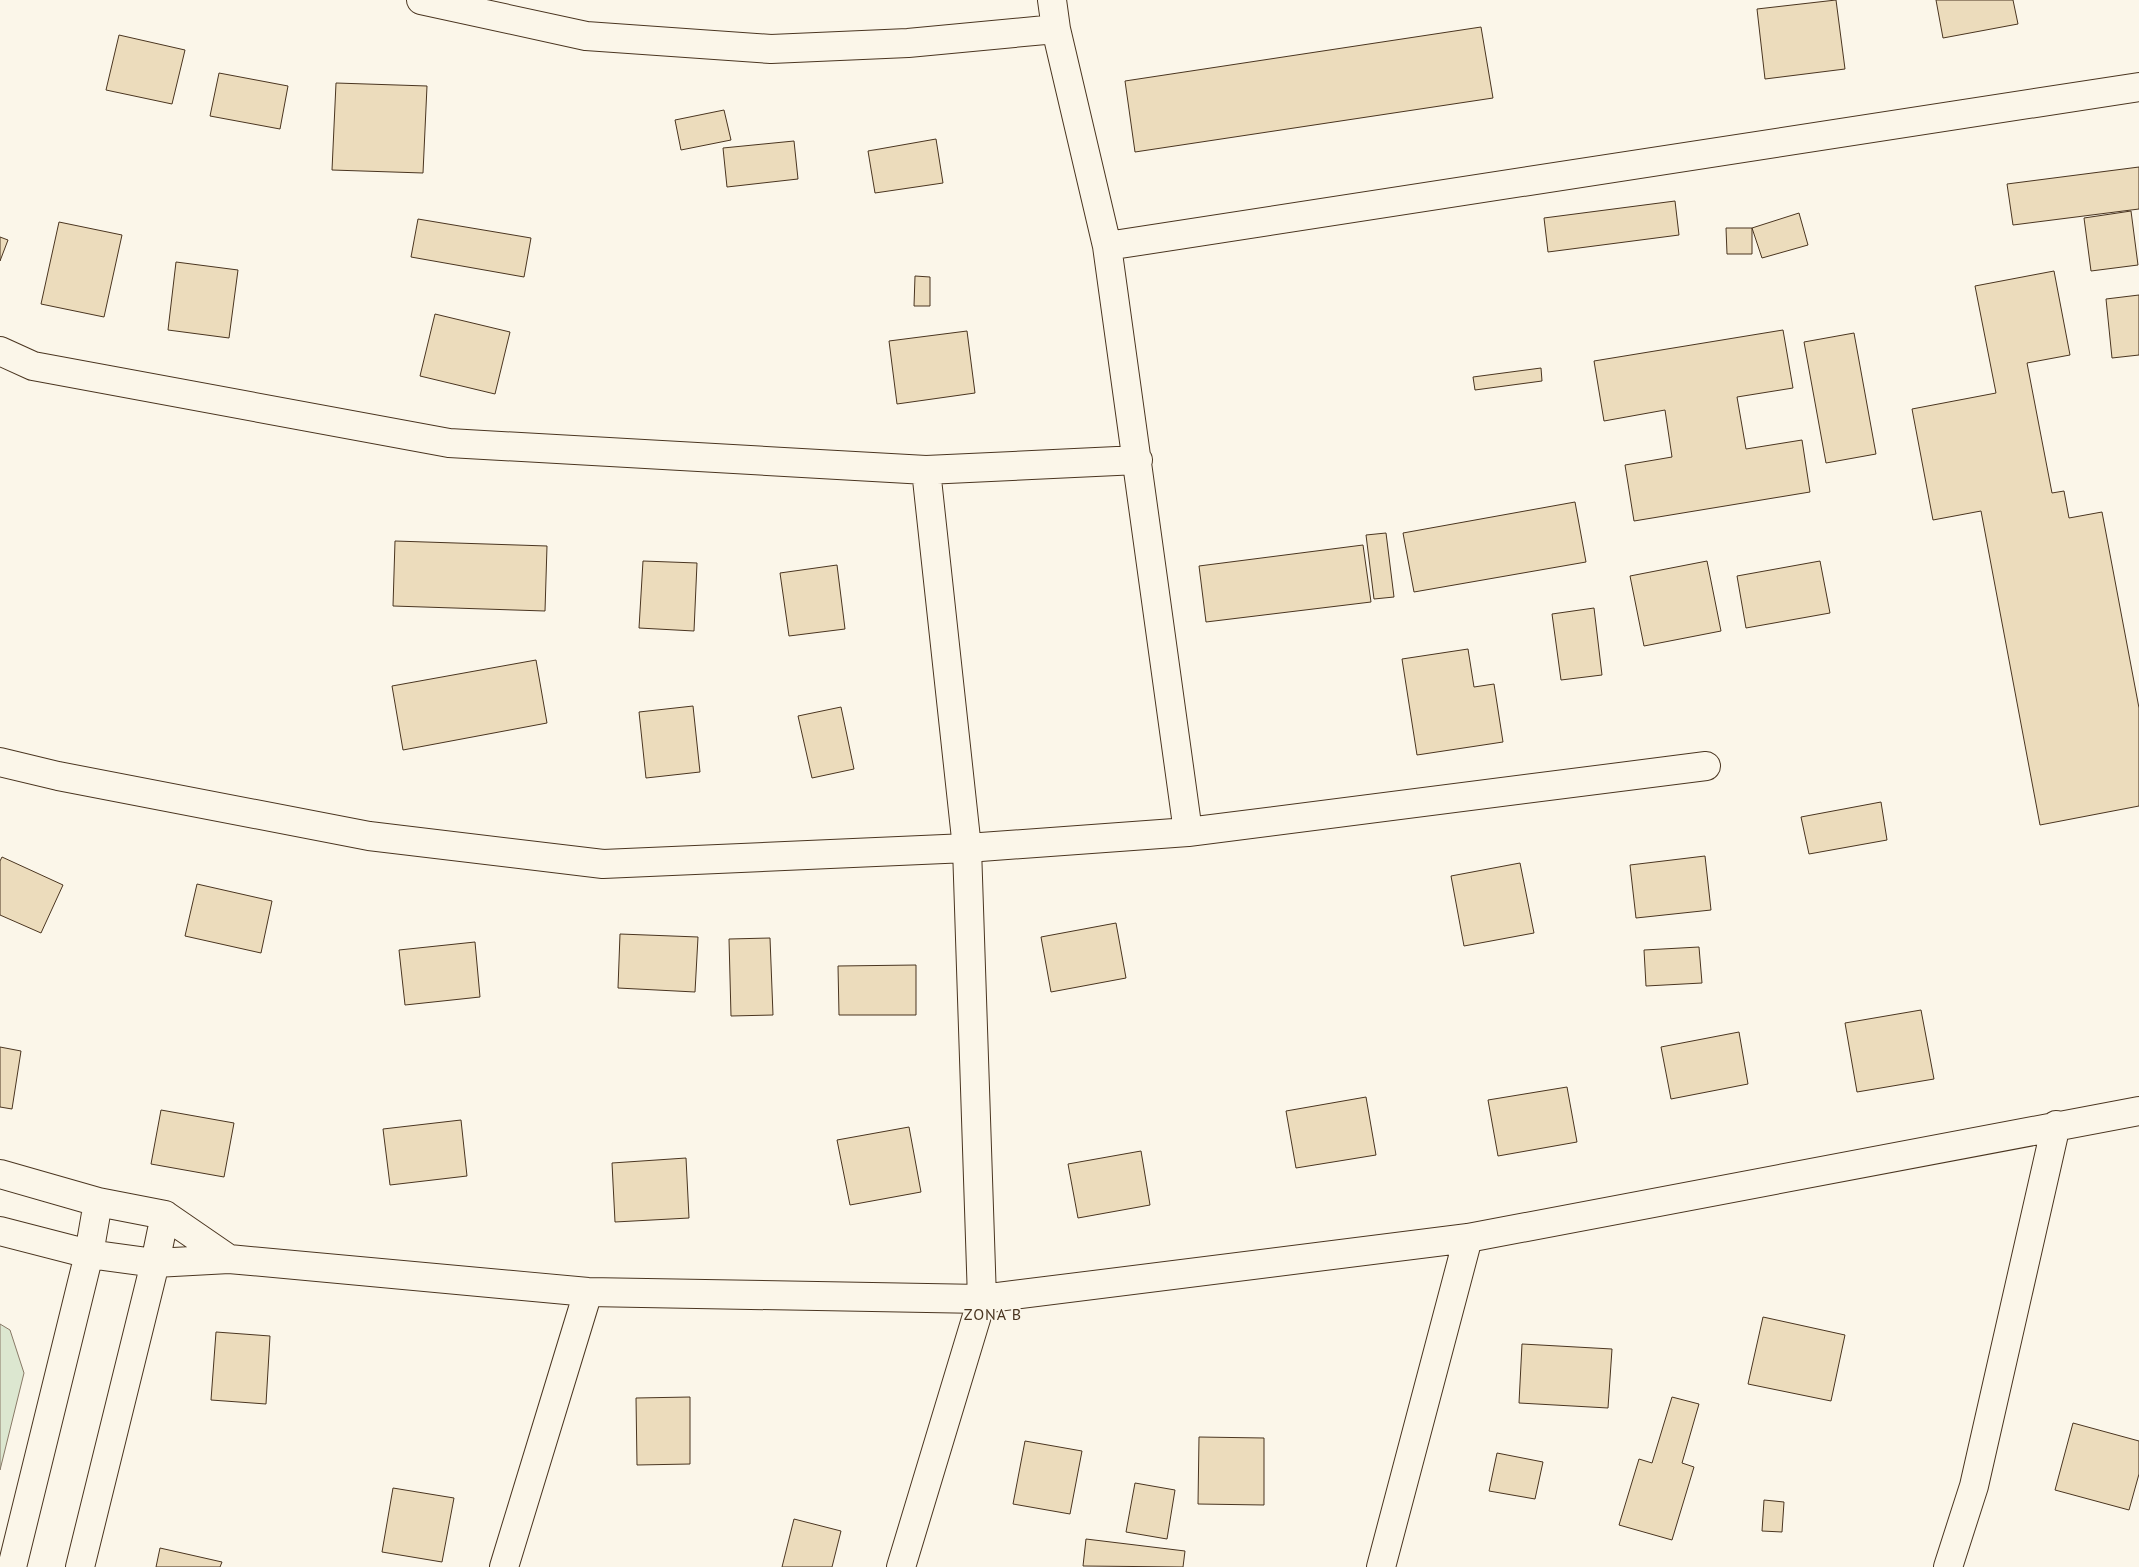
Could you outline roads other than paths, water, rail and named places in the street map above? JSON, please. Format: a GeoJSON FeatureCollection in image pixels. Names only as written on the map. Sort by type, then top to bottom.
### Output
{"type":"FeatureCollection","features":[{"type":"Feature","properties":{"kind":"street"},"geometry":{"type":"LineString","coordinates":[[421,0],[586,36],[771,50],[908,43],[1056,29]]}},
{"type":"Feature","properties":{"kind":"street"},"geometry":{"type":"LineString","coordinates":[[1052,0],[1056,29],[1106,246],[1138,460],[1188,832]]}},
{"type":"Feature","properties":{"kind":"street"},"geometry":{"type":"LineString","coordinates":[[1106,246],[2139,87]]}},
{"type":"Feature","properties":{"kind":"street"},"geometry":{"type":"LineString","coordinates":[[0,351],[33,366],[448,443],[926,470],[1138,460]]}},
{"type":"Feature","properties":{"kind":"street"},"geometry":{"type":"LineString","coordinates":[[900,1567],[982,1299],[967,848],[926,470]]}},
{"type":"Feature","properties":{"kind":"street"},"geometry":{"type":"LineString","coordinates":[[0,762],[58,776],[369,836],[603,864],[967,848],[1188,832],[1706,766]]}},
{"type":"Feature","properties":{"kind":"street"},"geometry":{"type":"LineString","coordinates":[[0,1231],[88,1254],[155,1263],[229,1259],[588,1292],[982,1299],[1468,1238],[2139,1111]]}},
{"type":"Feature","properties":{"kind":"street"},"geometry":{"type":"LineString","coordinates":[[1948,1567],[1974,1486],[2056,1126]]}},
{"type":"Feature","properties":{"kind":"street"},"geometry":{"type":"LineString","coordinates":[[0,1174],[98,1202],[165,1215],[229,1259]]}},
{"type":"Feature","properties":{"kind":"street"},"geometry":{"type":"LineString","coordinates":[[12,1567],[88,1254],[98,1202]]}},
{"type":"Feature","properties":{"kind":"street"},"geometry":{"type":"LineString","coordinates":[[80,1567],[155,1263],[165,1215]]}},
{"type":"Feature","properties":{"kind":"street"},"geometry":{"type":"LineString","coordinates":[[1381,1567],[1468,1238]]}},
{"type":"Feature","properties":{"kind":"street"},"geometry":{"type":"LineString","coordinates":[[504,1567],[588,1292]]}},
{"type":"Feature","properties":{"kind":"district","name":"ZONA B"},"geometry":{"type":"Point","coordinates":[993,1314]}}]}
